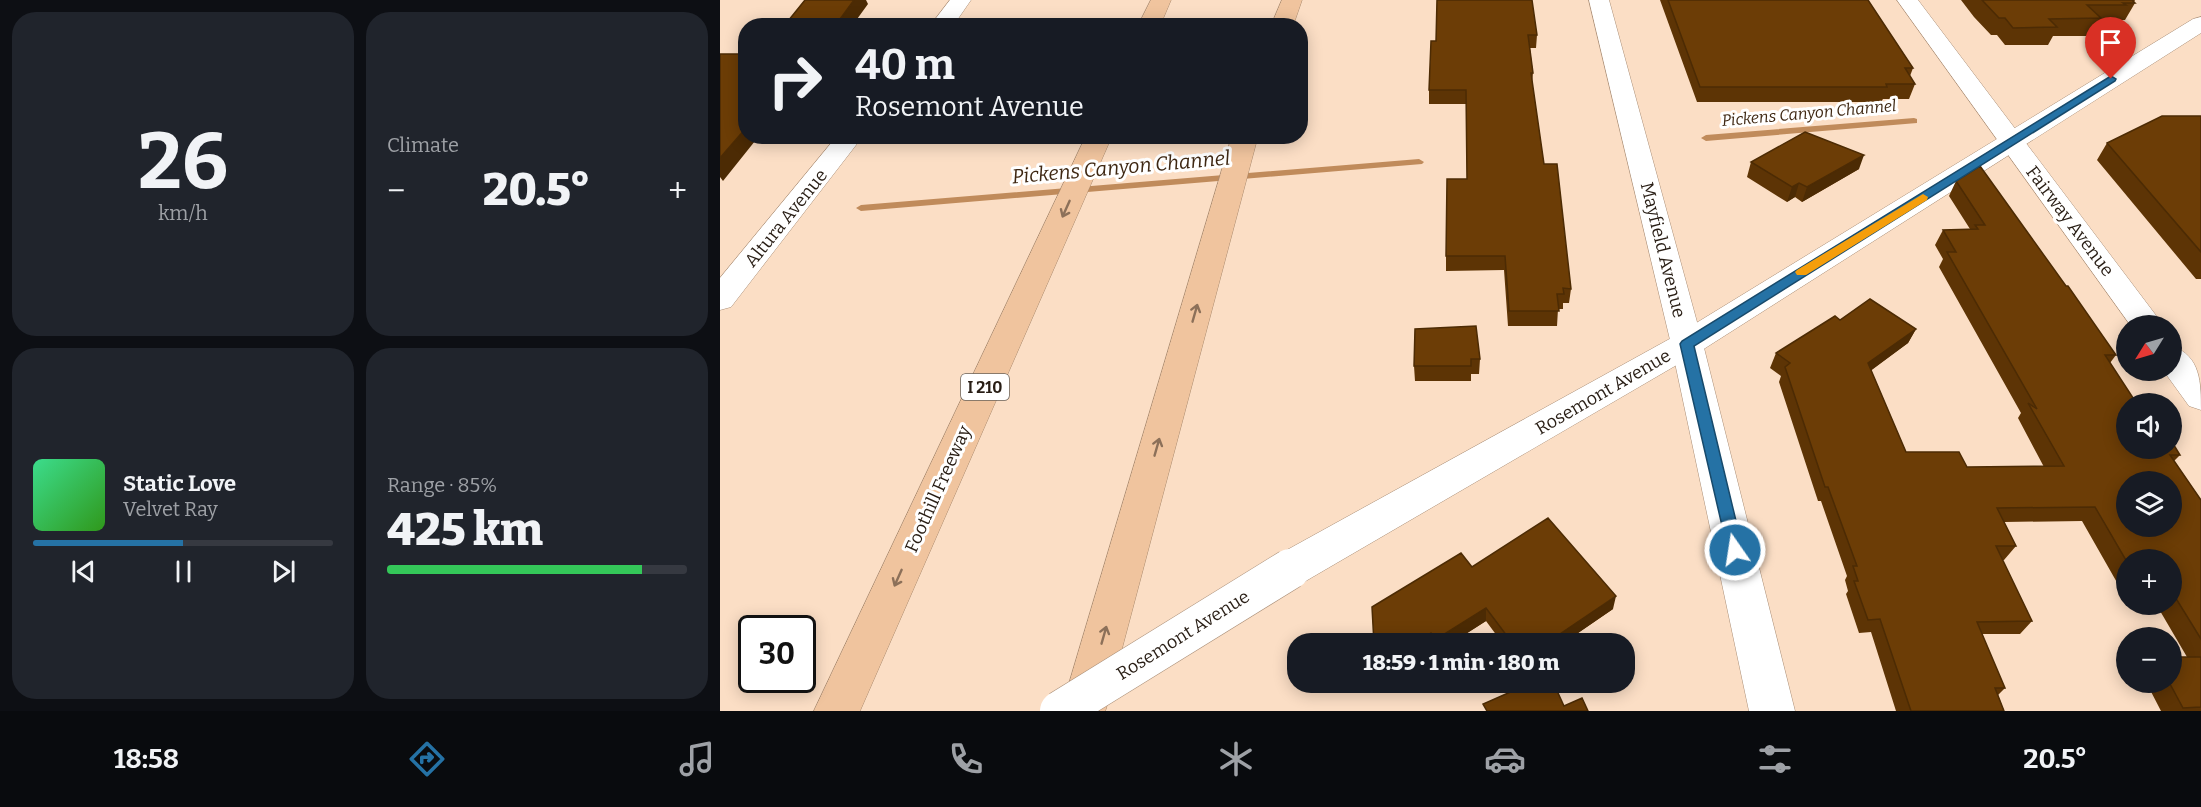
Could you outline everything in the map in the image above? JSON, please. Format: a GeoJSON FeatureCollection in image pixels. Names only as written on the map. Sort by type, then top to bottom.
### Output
{"type":"FeatureCollection","features":[{"type":"Feature","properties":{"kind":"highway"},"geometry":{"type":"LineString","coordinates":[[1153,18],[1161,0]]}},
{"type":"Feature","properties":{"kind":"highway"},"geometry":{"type":"LineString","coordinates":[[1285,18],[1292,0]]}},
{"type":"Feature","properties":{"kind":"highway","name":"Foothill Freeway"},"geometry":{"type":"LineString","coordinates":[[837,711],[1095,144]]}},
{"type":"Feature","properties":{"kind":"highway"},"geometry":{"type":"LineString","coordinates":[[1082,711],[1243,144]]}},
{"type":"Feature","properties":{"kind":"highway"},"geometry":{"type":"LineString","coordinates":[[830,711],[871,638]]}},
{"type":"Feature","properties":{"kind":"street"},"geometry":{"type":"LineString","coordinates":[[947,18],[961,0]]}},
{"type":"Feature","properties":{"kind":"street","name":"Mayfield Avenue"},"geometry":{"type":"LineString","coordinates":[[1599,0],[1687,344],[1772,711]]}},
{"type":"Feature","properties":{"kind":"street","name":"Fairway Avenue"},"geometry":{"type":"LineString","coordinates":[[1907,0],[2140,315]]}},
{"type":"Feature","properties":{"kind":"street","name":"Rosemont Avenue"},"geometry":{"type":"LineString","coordinates":[[1060,711],[1290,569],[1687,344],[2201,24]]}},
{"type":"Feature","properties":{"kind":"street","name":"Altura Avenue"},"geometry":{"type":"LineString","coordinates":[[720,300],[845,144]]}},
{"type":"Feature","properties":{"kind":"street"},"geometry":{"type":"LineString","coordinates":[[2182,371],[2201,397]]}},
{"type":"Feature","properties":{"kind":"building"},"geometry":{"type":"Polygon","coordinates":[[[805,0],[854,0],[841,18],[790,18],[805,0]]]}},
{"type":"Feature","properties":{"kind":"building"},"geometry":{"type":"Polygon","coordinates":[[[1437,0],[1532,0],[1537,35],[1528,35],[1533,73],[1531,73],[1544,164],[1557,164],[1571,289],[1563,288],[1564,294],[1557,294],[1559,311],[1509,311],[1505,256],[1446,256],[1447,179],[1467,179],[1466,90],[1429,90],[1431,41],[1436,41],[1437,0]]]}},
{"type":"Feature","properties":{"kind":"building"},"geometry":{"type":"Polygon","coordinates":[[[1668,0],[1868,0],[1913,68],[1905,68],[1915,84],[1886,84],[1887,87],[1700,87],[1668,0]]]}},
{"type":"Feature","properties":{"kind":"building"},"geometry":{"type":"Polygon","coordinates":[[[1982,0],[2132,0],[2135,3],[2087,5],[2101,18],[2049,19],[2057,27],[2013,28],[2005,18],[1999,18],[1982,0]]]}},
{"type":"Feature","properties":{"kind":"building"},"geometry":{"type":"Polygon","coordinates":[[[720,54],[738,54],[738,137],[720,158],[720,54]]]}},
{"type":"Feature","properties":{"kind":"building"},"geometry":{"type":"Polygon","coordinates":[[[2162,116],[2201,116],[2201,252],[2107,143],[2162,116]]]}},
{"type":"Feature","properties":{"kind":"building"},"geometry":{"type":"Polygon","coordinates":[[[1805,132],[1864,155],[1807,187],[1799,183],[1792,187],[1751,162],[1805,132]]]}},
{"type":"Feature","properties":{"kind":"building"},"geometry":{"type":"Polygon","coordinates":[[[1980,166],[2116,355],[2105,355],[2116,372],[2116,381],[2122,381],[2130,393],[2116,393],[2116,459],[2173,459],[2181,471],[2116,471],[2116,537],[2182,537],[2182,472],[2201,500],[2201,639],[2182,608],[2182,549],[2119,549],[2095,507],[1997,508],[2016,546],[1996,546],[2032,621],[1977,622],[2005,688],[1995,688],[2004,711],[1911,711],[1880,619],[1868,620],[1854,581],[1858,581],[1853,566],[1857,566],[1828,487],[1825,487],[1785,367],[1790,363],[1776,353],[1835,316],[1840,320],[1870,299],[1916,329],[1868,363],[1906,452],[1959,452],[1967,467],[2064,466],[2028,403],[2037,409],[1947,252],[1956,252],[1943,230],[1978,229],[1975,225],[1985,225],[1956,181],[1980,166]]]}},
{"type":"Feature","properties":{"kind":"building"},"geometry":{"type":"Polygon","coordinates":[[[1476,326],[1480,359],[1471,359],[1471,366],[1414,366],[1415,329],[1476,326]]]}},
{"type":"Feature","properties":{"kind":"building"},"geometry":{"type":"Polygon","coordinates":[[[1548,518],[1616,596],[1561,633],[1505,633],[1486,608],[1446,633],[1373,633],[1372,607],[1461,553],[1472,567],[1548,518]]]}},
{"type":"Feature","properties":{"kind":"building"},"geometry":{"type":"Polygon","coordinates":[[[2182,657],[2201,657],[2201,707],[2183,708],[2175,693],[2182,693],[2182,657]]]}},
{"type":"Feature","properties":{"kind":"building"},"geometry":{"type":"Polygon","coordinates":[[[1508,693],[1558,693],[1564,706],[1582,698],[1588,711],[1487,711],[1483,704],[1508,693]]]}},
{"type":"Feature","properties":{"kind":"waterway","name":"Pickens Canyon Channel"},"geometry":{"type":"LineString","coordinates":[[1706,138],[1914,121]]}},
{"type":"Feature","properties":{"kind":"waterway","name":"Pickens Canyon Channel"},"geometry":{"type":"LineString","coordinates":[[861,208],[1419,162]]}},
{"type":"Feature","properties":{"kind":"slow traffic"},"geometry":{"type":"LineString","coordinates":[[1802,272],[1923,197]]}},
{"type":"Feature","properties":{"kind":"route"},"geometry":{"type":"LineString","coordinates":[[1735,550],[1687,344],[2111,79]]}}]}
